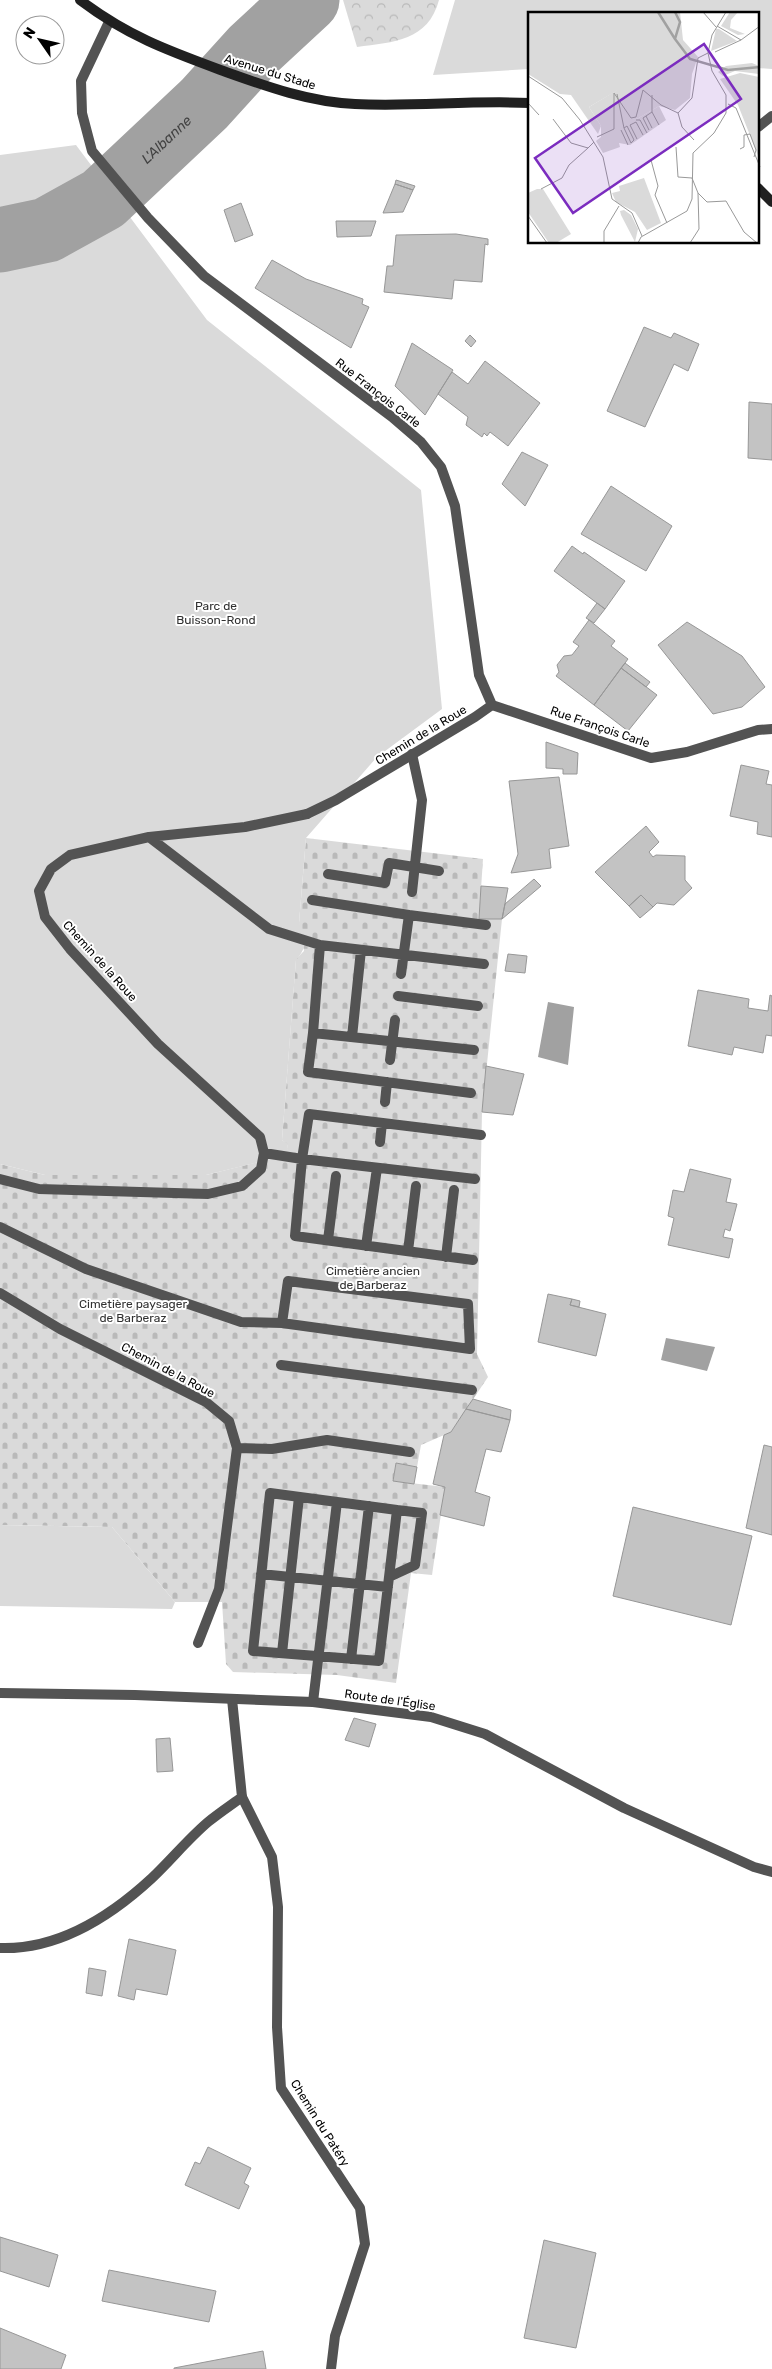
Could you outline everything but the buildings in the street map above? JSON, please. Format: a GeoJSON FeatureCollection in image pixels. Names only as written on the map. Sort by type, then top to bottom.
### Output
{"type":"FeatureCollection","features":[{"type":"Feature","properties":{"kind":"main road","name":"Avenue du Stade"},"geometry":{"type":"LineString","coordinates":[[80,0],[109,22],[151,44],[261,85],[313,100],[355,104],[490,101],[528,103]]}},
{"type":"Feature","properties":{"kind":"main road"},"geometry":{"type":"LineString","coordinates":[[760,190],[772,202]]}},
{"type":"Feature","properties":{"kind":"street","name":"Rue François Carle"},"geometry":{"type":"LineString","coordinates":[[109,22],[81,81],[82,113],[92,151],[148,218],[204,276],[392,417],[421,442],[441,467],[455,506],[479,675],[492,705],[651,758],[687,752],[758,730],[772,729]]}},
{"type":"Feature","properties":{"kind":"street"},"geometry":{"type":"LineString","coordinates":[[760,125],[772,116]]}},
{"type":"Feature","properties":{"kind":"street","name":"Chemin de la Roue"},"geometry":{"type":"LineString","coordinates":[[264,1153],[260,1137],[158,1044],[70,949],[45,917],[39,892],[51,869],[70,855],[149,837],[245,828],[307,814],[336,800],[476,717],[492,705]]}},
{"type":"Feature","properties":{"kind":"street"},"geometry":{"type":"LineString","coordinates":[[412,754],[422,800],[412,892]]}},
{"type":"Feature","properties":{"kind":"street"},"geometry":{"type":"LineString","coordinates":[[149,837],[269,929],[320,945],[484,964]]}},
{"type":"Feature","properties":{"kind":"street"},"geometry":{"type":"LineString","coordinates":[[328,874],[385,883],[389,863],[439,871]]}},
{"type":"Feature","properties":{"kind":"street"},"geometry":{"type":"LineString","coordinates":[[312,900],[486,925]]}},
{"type":"Feature","properties":{"kind":"street"},"geometry":{"type":"LineString","coordinates":[[401,974],[409,915]]}},
{"type":"Feature","properties":{"kind":"street"},"geometry":{"type":"LineString","coordinates":[[320,945],[314,1033],[308,1072],[471,1093]]}},
{"type":"Feature","properties":{"kind":"street"},"geometry":{"type":"LineString","coordinates":[[352,1037],[360,950]]}},
{"type":"Feature","properties":{"kind":"street"},"geometry":{"type":"LineString","coordinates":[[398,996],[478,1006]]}},
{"type":"Feature","properties":{"kind":"street"},"geometry":{"type":"LineString","coordinates":[[390,1060],[395,1020]]}},
{"type":"Feature","properties":{"kind":"street"},"geometry":{"type":"LineString","coordinates":[[314,1033],[474,1050]]}},
{"type":"Feature","properties":{"kind":"street"},"geometry":{"type":"LineString","coordinates":[[385,1102],[388,1082]]}},
{"type":"Feature","properties":{"kind":"street"},"geometry":{"type":"LineString","coordinates":[[473,1260],[295,1236],[302,1159],[309,1114],[481,1135]]}},
{"type":"Feature","properties":{"kind":"street"},"geometry":{"type":"LineString","coordinates":[[380,1142],[382,1123]]}},
{"type":"Feature","properties":{"kind":"street"},"geometry":{"type":"LineString","coordinates":[[0,1179],[39,1189],[208,1194],[242,1186],[261,1169],[264,1153],[475,1179]]}},
{"type":"Feature","properties":{"kind":"street"},"geometry":{"type":"LineString","coordinates":[[366,1246],[376,1168]]}},
{"type":"Feature","properties":{"kind":"street"},"geometry":{"type":"LineString","coordinates":[[328,1240],[336,1176]]}},
{"type":"Feature","properties":{"kind":"street"},"geometry":{"type":"LineString","coordinates":[[408,1252],[416,1186]]}},
{"type":"Feature","properties":{"kind":"street"},"geometry":{"type":"LineString","coordinates":[[446,1257],[454,1190]]}},
{"type":"Feature","properties":{"kind":"street"},"geometry":{"type":"LineString","coordinates":[[0,1227],[86,1269],[241,1322],[278,1323],[470,1349],[468,1304],[288,1281],[278,1323]]}},
{"type":"Feature","properties":{"kind":"street","name":"Chemin de la Roue"},"geometry":{"type":"LineString","coordinates":[[0,1293],[60,1329],[206,1402],[229,1422],[237,1448],[219,1589],[198,1643]]}},
{"type":"Feature","properties":{"kind":"street"},"geometry":{"type":"LineString","coordinates":[[281,1365],[472,1390]]}},
{"type":"Feature","properties":{"kind":"street"},"geometry":{"type":"LineString","coordinates":[[237,1448],[272,1449],[327,1440],[410,1452]]}},
{"type":"Feature","properties":{"kind":"street"},"geometry":{"type":"LineString","coordinates":[[261,1574],[360,1584],[388,1582],[415,1565],[422,1513],[270,1493],[261,1574],[253,1651],[379,1661],[388,1582],[397,1510]]}},
{"type":"Feature","properties":{"kind":"street"},"geometry":{"type":"LineString","coordinates":[[282,1653],[299,1497]]}},
{"type":"Feature","properties":{"kind":"street"},"geometry":{"type":"LineString","coordinates":[[314,1702],[337,1502]]}},
{"type":"Feature","properties":{"kind":"street"},"geometry":{"type":"LineString","coordinates":[[351,1659],[370,1506]]}},
{"type":"Feature","properties":{"kind":"street","name":"Route de l'Église"},"geometry":{"type":"LineString","coordinates":[[0,1693],[314,1702],[431,1717],[485,1734],[624,1808],[754,1867],[772,1872]]}},
{"type":"Feature","properties":{"kind":"street"},"geometry":{"type":"LineString","coordinates":[[0,1948],[48,1942],[83,1928],[119,1905],[151,1879],[208,1822],[242,1797],[232,1699]]}},
{"type":"Feature","properties":{"kind":"street","name":"Chemin du Patéry"},"geometry":{"type":"LineString","coordinates":[[242,1797],[272,1857],[278,1908],[277,2027],[281,2088],[360,2208],[365,2244],[335,2336],[331,2369]]}},
{"type":"Feature","properties":{"kind":"green space"},"geometry":{"type":"Polygon","coordinates":[[[343,0],[439,0],[434,14],[418,32],[396,41],[357,47],[343,0]]]}},
{"type":"Feature","properties":{"kind":"green space"},"geometry":{"type":"Polygon","coordinates":[[[455,0],[772,0],[772,69],[760,68],[760,12],[528,12],[528,69],[433,75],[455,0]]]}},
{"type":"Feature","properties":{"kind":"green space","name":"Parc de Buisson-Rond"},"geometry":{"type":"Polygon","coordinates":[[[76,145],[207,320],[421,490],[442,709],[377,757],[306,838],[299,923],[304,933],[305,942],[296,960],[282,1140],[288,1144],[287,1155],[206,1175],[45,1175],[0,1164],[0,155],[76,145]]]}},
{"type":"Feature","properties":{"kind":"green space","name":"Cimetière ancien de Barberaz"},"geometry":{"type":"Polygon","coordinates":[[[306,838],[483,859],[479,919],[502,919],[482,1112],[477,1354],[488,1377],[451,1432],[421,1445],[417,1467],[396,1463],[393,1481],[445,1487],[432,1575],[411,1573],[396,1683],[337,1675],[233,1672],[226,1664],[222,1602],[175,1602],[112,1527],[0,1525],[0,1164],[45,1175],[206,1175],[286,1155],[288,1145],[282,1140],[296,959],[304,951],[299,923],[306,838]]]}},
{"type":"Feature","properties":{"kind":"green space"},"geometry":{"type":"Polygon","coordinates":[[[0,1525],[112,1527],[175,1602],[172,1609],[0,1606],[0,1525]]]}},
{"type":"Feature","properties":{"kind":"shaded area"},"geometry":{"type":"Polygon","coordinates":[[[548,1002],[574,1007],[568,1065],[538,1057],[548,1002]]]}},
{"type":"Feature","properties":{"kind":"shaded area"},"geometry":{"type":"Polygon","coordinates":[[[666,1338],[715,1347],[707,1371],[661,1360],[666,1338]]]}},
{"type":"Feature","properties":{"kind":"waterway","name":"L'Albanne"},"geometry":{"type":"LineString","coordinates":[[0,240],[47,230],[103,199],[204,104],[253,50],[307,0]]}},
{"type":"Feature","properties":{"kind":"park label","name":"Cimetière paysager de Barberaz"},"geometry":{"type":"Point","coordinates":[133,1311]}}]}
